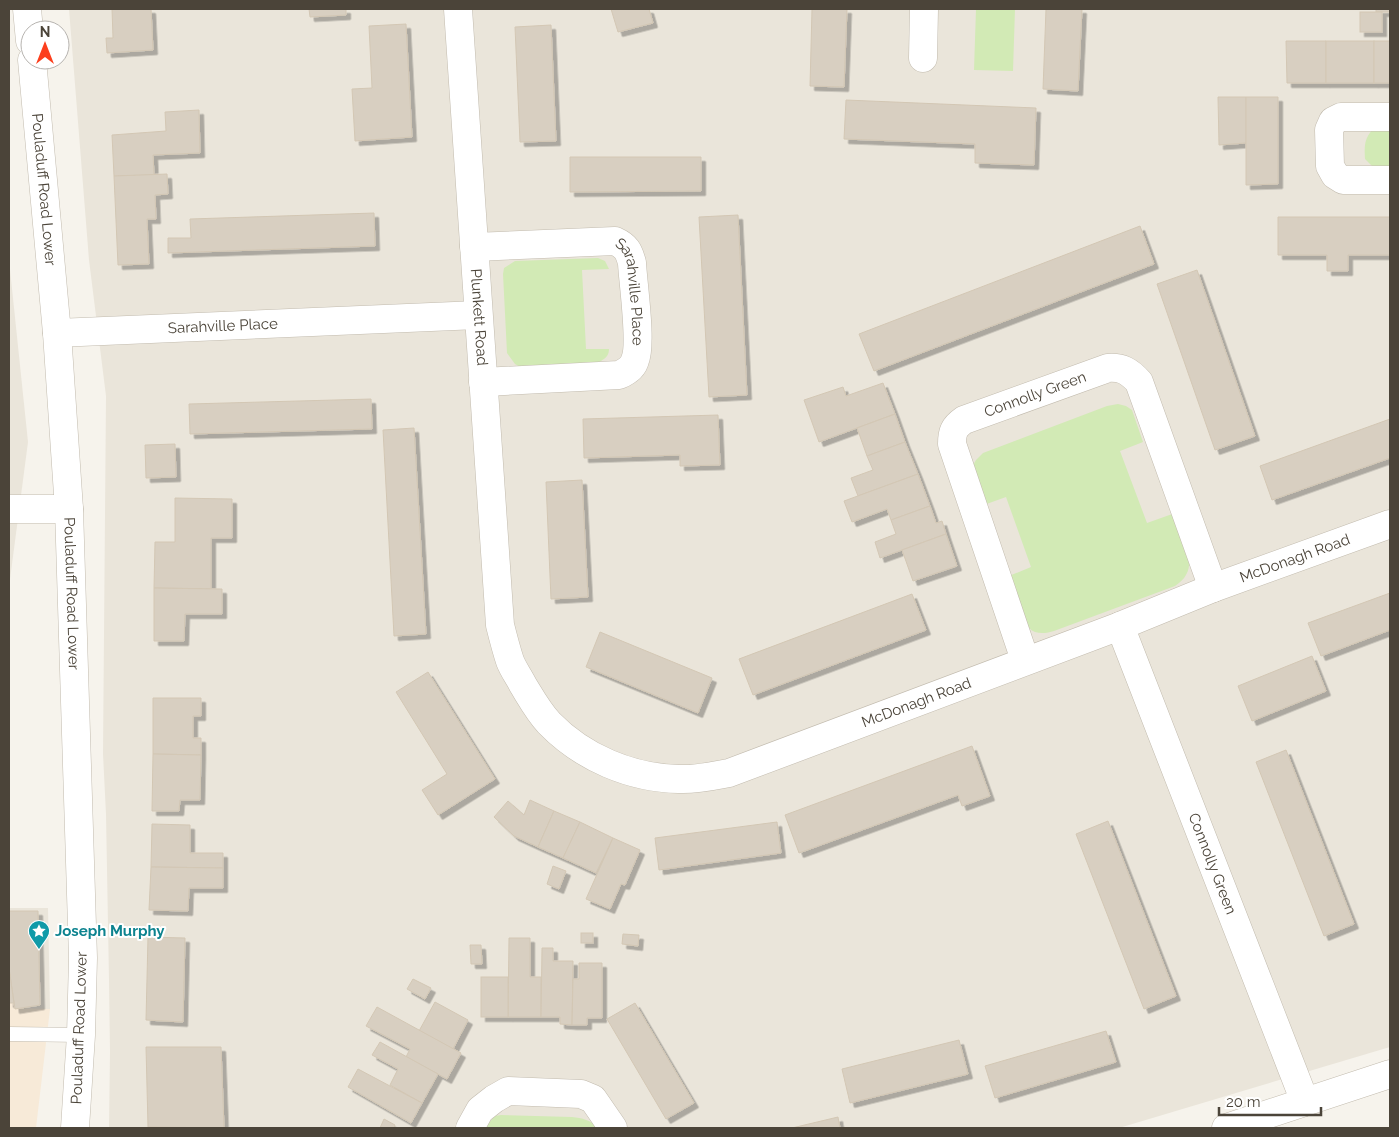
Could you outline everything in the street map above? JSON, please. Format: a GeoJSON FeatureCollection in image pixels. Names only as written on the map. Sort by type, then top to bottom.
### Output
{"type":"FeatureCollection","features":[{"type":"Feature","properties":{"kind":"street","name":"Plunkett Road"},"geometry":{"type":"LineString","coordinates":[[458,9],[500,624]]}},
{"type":"Feature","properties":{"kind":"street"},"geometry":{"type":"LineString","coordinates":[[923,58],[924,9]]}},
{"type":"Feature","properties":{"kind":"street","name":"Pouladuff Road Lower"},"geometry":{"type":"LineString","coordinates":[[33,70],[57,334],[70,509],[83,958],[81,1035],[75,1128]]}},
{"type":"Feature","properties":{"kind":"street"},"geometry":{"type":"LineString","coordinates":[[1390,117],[1341,117],[1333,121],[1328,130],[1330,166],[1335,175],[1342,180],[1390,180]]}},
{"type":"Feature","properties":{"kind":"street","name":"Sarahville Place"},"geometry":{"type":"LineString","coordinates":[[474,247],[615,241],[624,245],[629,251],[632,263],[638,345],[635,360],[628,370],[619,376],[483,382]]}},
{"type":"Feature","properties":{"kind":"street","name":"Sarahville Place"},"geometry":{"type":"LineString","coordinates":[[57,334],[478,315]]}},
{"type":"Feature","properties":{"kind":"street","name":"Connolly Green"},"geometry":{"type":"LineString","coordinates":[[1025,660],[952,444],[952,433],[955,426],[964,420],[1108,368],[1120,368],[1130,372],[1139,382],[1213,588]]}},
{"type":"Feature","properties":{"kind":"street"},"geometry":{"type":"LineString","coordinates":[[9,509],[70,509]]}},
{"type":"Feature","properties":{"kind":"street","name":"McDonagh Road"},"geometry":{"type":"LineString","coordinates":[[500,624],[511,663],[535,704],[548,722],[562,735],[602,762],[638,774],[680,779],[704,778],[729,773],[1025,660],[1120,626],[1213,588],[1390,524]]}},
{"type":"Feature","properties":{"kind":"street","name":"Connolly Green"},"geometry":{"type":"LineString","coordinates":[[1120,626],[1305,1102]]}},
{"type":"Feature","properties":{"kind":"street"},"geometry":{"type":"LineString","coordinates":[[1226,1128],[1390,1074]]}},
{"type":"Feature","properties":{"kind":"street"},"geometry":{"type":"LineString","coordinates":[[470,1128],[480,1110],[508,1091],[581,1094],[593,1099],[613,1128]]}},
{"type":"Feature","properties":{"kind":"lane"},"geometry":{"type":"LineString","coordinates":[[9,1034],[81,1035]]}},
{"type":"Feature","properties":{"kind":"shaded area"},"geometry":{"type":"Polygon","coordinates":[[[69,9],[1390,9],[1390,1047],[1119,1128],[109,1128],[109,980],[103,754],[106,396],[89,260],[69,9]]]}},
{"type":"Feature","properties":{"kind":"shaded area"},"geometry":{"type":"Polygon","coordinates":[[[9,260],[28,442],[9,587],[9,260]]]}},
{"type":"Feature","properties":{"kind":"shaded area"},"geometry":{"type":"Polygon","coordinates":[[[9,908],[48,908],[50,1009],[15,1009],[9,969],[9,908]]]}},
{"type":"Feature","properties":{"kind":"shaded area"},"geometry":{"type":"Polygon","coordinates":[[[9,969],[15,1008],[50,1009],[36,1128],[9,1128],[9,969]]]}},
{"type":"Feature","properties":{"kind":"green space"},"geometry":{"type":"Polygon","coordinates":[[[976,9],[1015,9],[1013,71],[974,70],[976,9]]]}},
{"type":"Feature","properties":{"kind":"green space"},"geometry":{"type":"Polygon","coordinates":[[[1390,122],[1390,172],[1376,170],[1365,159],[1366,140],[1376,125],[1390,122]]]}},
{"type":"Feature","properties":{"kind":"green space"},"geometry":{"type":"Polygon","coordinates":[[[598,258],[605,261],[609,269],[582,270],[586,349],[609,349],[607,356],[595,363],[575,366],[522,368],[515,364],[507,353],[504,268],[515,261],[598,258]]]}},
{"type":"Feature","properties":{"kind":"green space"},"geometry":{"type":"Polygon","coordinates":[[[1118,404],[1132,410],[1143,442],[1120,451],[1147,523],[1175,513],[1186,542],[1189,562],[1188,571],[1175,586],[1054,631],[1035,632],[1030,629],[1022,616],[1009,576],[1031,567],[1006,497],[981,506],[972,467],[983,453],[1107,406],[1118,404]]]}},
{"type":"Feature","properties":{"kind":"green space"},"geometry":{"type":"Polygon","coordinates":[[[495,1116],[576,1117],[589,1121],[598,1128],[484,1128],[495,1116]]]}},
{"type":"Feature","properties":{"kind":"building"},"geometry":{"type":"Polygon","coordinates":[[[112,9],[151,9],[153,50],[107,53],[106,38],[113,38],[112,9]]]}},
{"type":"Feature","properties":{"kind":"building"},"geometry":{"type":"Polygon","coordinates":[[[309,9],[346,9],[346,15],[310,17],[309,9]]]}},
{"type":"Feature","properties":{"kind":"building"},"geometry":{"type":"Polygon","coordinates":[[[611,9],[649,9],[653,23],[618,32],[611,9]]]}},
{"type":"Feature","properties":{"kind":"building"},"geometry":{"type":"Polygon","coordinates":[[[812,9],[847,9],[844,87],[810,86],[812,9]]]}},
{"type":"Feature","properties":{"kind":"building"},"geometry":{"type":"Polygon","coordinates":[[[1046,9],[1082,9],[1078,91],[1043,89],[1046,9]]]}},
{"type":"Feature","properties":{"kind":"building"},"geometry":{"type":"Polygon","coordinates":[[[1376,9],[1390,9],[1390,12],[1376,12],[1376,9]]]}},
{"type":"Feature","properties":{"kind":"building"},"geometry":{"type":"Polygon","coordinates":[[[1360,12],[1382,12],[1382,32],[1360,32],[1360,12]]]}},
{"type":"Feature","properties":{"kind":"building"},"geometry":{"type":"Polygon","coordinates":[[[406,24],[412,137],[355,141],[352,89],[372,88],[369,26],[406,24]]]}},
{"type":"Feature","properties":{"kind":"building"},"geometry":{"type":"Polygon","coordinates":[[[551,25],[556,141],[520,142],[515,27],[551,25]]]}},
{"type":"Feature","properties":{"kind":"building"},"geometry":{"type":"Polygon","coordinates":[[[1286,41],[1326,41],[1326,83],[1287,83],[1286,41]]]}},
{"type":"Feature","properties":{"kind":"building"},"geometry":{"type":"Polygon","coordinates":[[[1326,41],[1374,41],[1374,83],[1326,83],[1326,41]]]}},
{"type":"Feature","properties":{"kind":"building"},"geometry":{"type":"Polygon","coordinates":[[[1374,41],[1390,41],[1390,83],[1374,83],[1374,41]]]}},
{"type":"Feature","properties":{"kind":"building"},"geometry":{"type":"Polygon","coordinates":[[[1218,97],[1246,97],[1246,143],[1219,145],[1218,97]]]}},
{"type":"Feature","properties":{"kind":"building"},"geometry":{"type":"Polygon","coordinates":[[[1246,97],[1278,97],[1278,184],[1246,185],[1246,97]]]}},
{"type":"Feature","properties":{"kind":"building"},"geometry":{"type":"Polygon","coordinates":[[[846,100],[1036,108],[1034,165],[975,163],[975,144],[844,139],[846,100]]]}},
{"type":"Feature","properties":{"kind":"building"},"geometry":{"type":"Polygon","coordinates":[[[199,110],[200,153],[153,155],[154,175],[114,176],[112,135],[166,131],[165,112],[199,110]]]}},
{"type":"Feature","properties":{"kind":"building"},"geometry":{"type":"Polygon","coordinates":[[[570,157],[701,157],[701,191],[570,192],[570,157]]]}},
{"type":"Feature","properties":{"kind":"building"},"geometry":{"type":"Polygon","coordinates":[[[167,174],[168,194],[155,195],[156,219],[147,219],[149,264],[118,265],[114,176],[167,174]]]}},
{"type":"Feature","properties":{"kind":"building"},"geometry":{"type":"Polygon","coordinates":[[[374,213],[375,246],[168,253],[168,238],[191,238],[190,219],[374,213]]]}},
{"type":"Feature","properties":{"kind":"building"},"geometry":{"type":"Polygon","coordinates":[[[738,215],[747,395],[709,397],[699,217],[738,215]]]}},
{"type":"Feature","properties":{"kind":"building"},"geometry":{"type":"Polygon","coordinates":[[[1278,217],[1390,217],[1390,255],[1348,255],[1348,271],[1327,271],[1327,255],[1278,255],[1278,217]]]}},
{"type":"Feature","properties":{"kind":"building"},"geometry":{"type":"Polygon","coordinates":[[[1140,226],[1154,264],[874,371],[859,334],[1140,226]]]}},
{"type":"Feature","properties":{"kind":"building"},"geometry":{"type":"Polygon","coordinates":[[[1197,270],[1255,436],[1215,450],[1157,284],[1197,270]]]}},
{"type":"Feature","properties":{"kind":"building"},"geometry":{"type":"Polygon","coordinates":[[[883,383],[895,414],[819,442],[804,400],[843,387],[846,396],[883,383]]]}},
{"type":"Feature","properties":{"kind":"building"},"geometry":{"type":"Polygon","coordinates":[[[371,399],[372,429],[190,434],[189,404],[371,399]]]}},
{"type":"Feature","properties":{"kind":"building"},"geometry":{"type":"Polygon","coordinates":[[[895,414],[905,442],[867,456],[857,428],[895,414]]]}},
{"type":"Feature","properties":{"kind":"building"},"geometry":{"type":"Polygon","coordinates":[[[718,415],[720,465],[680,466],[680,455],[584,458],[583,419],[718,415]]]}},
{"type":"Feature","properties":{"kind":"building"},"geometry":{"type":"Polygon","coordinates":[[[1390,419],[1390,458],[1272,500],[1260,466],[1390,419]]]}},
{"type":"Feature","properties":{"kind":"building"},"geometry":{"type":"Polygon","coordinates":[[[414,428],[426,634],[394,636],[383,430],[414,428]]]}},
{"type":"Feature","properties":{"kind":"building"},"geometry":{"type":"Polygon","coordinates":[[[905,442],[918,474],[858,496],[851,478],[873,470],[867,456],[905,442]]]}},
{"type":"Feature","properties":{"kind":"building"},"geometry":{"type":"Polygon","coordinates":[[[175,444],[176,477],[146,478],[145,445],[175,444]]]}},
{"type":"Feature","properties":{"kind":"building"},"geometry":{"type":"Polygon","coordinates":[[[918,474],[930,506],[891,520],[887,509],[852,522],[844,501],[918,474]]]}},
{"type":"Feature","properties":{"kind":"building"},"geometry":{"type":"Polygon","coordinates":[[[582,480],[588,597],[551,599],[546,482],[582,480]]]}},
{"type":"Feature","properties":{"kind":"building"},"geometry":{"type":"Polygon","coordinates":[[[175,498],[232,499],[232,538],[211,538],[211,589],[154,588],[155,542],[175,542],[175,498]]]}},
{"type":"Feature","properties":{"kind":"building"},"geometry":{"type":"Polygon","coordinates":[[[930,506],[936,523],[942,521],[946,534],[880,558],[875,542],[896,534],[891,520],[930,506]]]}},
{"type":"Feature","properties":{"kind":"building"},"geometry":{"type":"Polygon","coordinates":[[[946,534],[957,566],[913,581],[902,550],[946,534]]]}},
{"type":"Feature","properties":{"kind":"building"},"geometry":{"type":"Polygon","coordinates":[[[154,588],[222,589],[222,614],[185,614],[184,641],[154,641],[154,588]]]}},
{"type":"Feature","properties":{"kind":"building"},"geometry":{"type":"Polygon","coordinates":[[[1390,593],[1390,630],[1321,656],[1308,623],[1390,593]]]}},
{"type":"Feature","properties":{"kind":"building"},"geometry":{"type":"Polygon","coordinates":[[[912,594],[926,630],[753,695],[739,659],[912,594]]]}},
{"type":"Feature","properties":{"kind":"building"},"geometry":{"type":"Polygon","coordinates":[[[600,632],[712,678],[698,713],[586,667],[600,632]]]}},
{"type":"Feature","properties":{"kind":"building"},"geometry":{"type":"Polygon","coordinates":[[[1312,656],[1326,691],[1252,721],[1238,686],[1312,656]]]}},
{"type":"Feature","properties":{"kind":"building"},"geometry":{"type":"Polygon","coordinates":[[[428,672],[495,779],[438,815],[422,790],[447,774],[396,692],[428,672]]]}},
{"type":"Feature","properties":{"kind":"building"},"geometry":{"type":"Polygon","coordinates":[[[153,698],[201,698],[201,716],[193,716],[193,738],[201,738],[201,755],[153,754],[153,698]]]}},
{"type":"Feature","properties":{"kind":"building"},"geometry":{"type":"Polygon","coordinates":[[[972,746],[990,796],[962,806],[958,795],[799,853],[785,815],[972,746]]]}},
{"type":"Feature","properties":{"kind":"building"},"geometry":{"type":"Polygon","coordinates":[[[1286,750],[1354,924],[1324,936],[1256,762],[1286,750]]]}},
{"type":"Feature","properties":{"kind":"building"},"geometry":{"type":"Polygon","coordinates":[[[153,754],[201,755],[200,800],[180,800],[179,811],[152,811],[153,754]]]}},
{"type":"Feature","properties":{"kind":"building"},"geometry":{"type":"Polygon","coordinates":[[[530,800],[554,811],[538,847],[514,836],[494,817],[508,801],[524,815],[530,800]]]}},
{"type":"Feature","properties":{"kind":"building"},"geometry":{"type":"Polygon","coordinates":[[[554,811],[580,822],[563,858],[538,847],[554,811]]]}},
{"type":"Feature","properties":{"kind":"building"},"geometry":{"type":"Polygon","coordinates":[[[1108,821],[1176,996],[1144,1009],[1076,834],[1108,821]]]}},
{"type":"Feature","properties":{"kind":"building"},"geometry":{"type":"Polygon","coordinates":[[[580,822],[613,838],[596,873],[563,858],[580,822]]]}},
{"type":"Feature","properties":{"kind":"building"},"geometry":{"type":"Polygon","coordinates":[[[777,822],[781,853],[659,870],[655,838],[777,822]]]}},
{"type":"Feature","properties":{"kind":"building"},"geometry":{"type":"Polygon","coordinates":[[[152,824],[190,825],[190,853],[223,853],[223,868],[151,867],[152,824]]]}},
{"type":"Feature","properties":{"kind":"building"},"geometry":{"type":"Polygon","coordinates":[[[613,838],[640,850],[625,885],[621,884],[610,909],[586,899],[613,838]]]}},
{"type":"Feature","properties":{"kind":"building"},"geometry":{"type":"Polygon","coordinates":[[[553,866],[566,871],[559,889],[547,884],[553,866]]]}},
{"type":"Feature","properties":{"kind":"building"},"geometry":{"type":"Polygon","coordinates":[[[151,867],[223,868],[223,888],[189,888],[188,911],[149,910],[151,867]]]}},
{"type":"Feature","properties":{"kind":"building"},"geometry":{"type":"Polygon","coordinates":[[[9,911],[38,911],[40,1005],[15,1009],[9,969],[9,911]]]}},
{"type":"Feature","properties":{"kind":"building"},"geometry":{"type":"Polygon","coordinates":[[[581,933],[593,933],[593,943],[581,943],[581,933]]]}},
{"type":"Feature","properties":{"kind":"building"},"geometry":{"type":"Polygon","coordinates":[[[623,934],[639,935],[638,946],[622,944],[623,934]]]}},
{"type":"Feature","properties":{"kind":"building"},"geometry":{"type":"Polygon","coordinates":[[[148,937],[185,938],[183,1022],[146,1020],[148,937]]]}},
{"type":"Feature","properties":{"kind":"building"},"geometry":{"type":"Polygon","coordinates":[[[509,938],[530,938],[530,977],[541,977],[541,1017],[508,1017],[509,938]]]}},
{"type":"Feature","properties":{"kind":"building"},"geometry":{"type":"Polygon","coordinates":[[[470,945],[481,945],[482,964],[471,964],[470,945]]]}},
{"type":"Feature","properties":{"kind":"building"},"geometry":{"type":"Polygon","coordinates":[[[542,948],[553,948],[553,961],[573,961],[572,1025],[560,1024],[560,1017],[541,1017],[542,948]]]}},
{"type":"Feature","properties":{"kind":"building"},"geometry":{"type":"Polygon","coordinates":[[[579,963],[602,963],[602,1018],[587,1018],[587,1025],[572,1025],[573,979],[579,979],[579,963]]]}},
{"type":"Feature","properties":{"kind":"building"},"geometry":{"type":"Polygon","coordinates":[[[9,969],[14,1003],[9,1003],[9,969]]]}},
{"type":"Feature","properties":{"kind":"building"},"geometry":{"type":"Polygon","coordinates":[[[481,977],[508,977],[508,1017],[481,1017],[481,977]]]}},
{"type":"Feature","properties":{"kind":"building"},"geometry":{"type":"Polygon","coordinates":[[[413,979],[431,988],[425,999],[407,989],[413,979]]]}},
{"type":"Feature","properties":{"kind":"building"},"geometry":{"type":"Polygon","coordinates":[[[435,1002],[468,1020],[453,1049],[419,1031],[435,1002]]]}},
{"type":"Feature","properties":{"kind":"building"},"geometry":{"type":"Polygon","coordinates":[[[635,1003],[694,1103],[666,1119],[607,1019],[635,1003]]]}},
{"type":"Feature","properties":{"kind":"building"},"geometry":{"type":"Polygon","coordinates":[[[377,1007],[461,1053],[447,1079],[406,1057],[410,1049],[366,1026],[377,1007]]]}},
{"type":"Feature","properties":{"kind":"building"},"geometry":{"type":"Polygon","coordinates":[[[1106,1031],[1116,1062],[995,1098],[985,1066],[1106,1031]]]}},
{"type":"Feature","properties":{"kind":"building"},"geometry":{"type":"Polygon","coordinates":[[[959,1040],[968,1074],[850,1103],[842,1069],[959,1040]]]}},
{"type":"Feature","properties":{"kind":"building"},"geometry":{"type":"Polygon","coordinates":[[[380,1042],[438,1074],[422,1103],[390,1085],[398,1069],[372,1055],[380,1042]]]}},
{"type":"Feature","properties":{"kind":"building"},"geometry":{"type":"Polygon","coordinates":[[[146,1047],[221,1047],[224,1128],[148,1127],[146,1047]]]}},
{"type":"Feature","properties":{"kind":"building"},"geometry":{"type":"Polygon","coordinates":[[[358,1069],[422,1103],[411,1123],[348,1087],[358,1069]]]}},
{"type":"Feature","properties":{"kind":"building"},"geometry":{"type":"Polygon","coordinates":[[[838,1117],[840,1128],[792,1128],[838,1117]]]}},
{"type":"Feature","properties":{"kind":"building"},"geometry":{"type":"Polygon","coordinates":[[[384,1119],[395,1125],[394,1128],[380,1128],[384,1119]]]}},
{"type":"Feature","properties":{"kind":"place","name":"Joseph Murphy"},"geometry":{"type":"Point","coordinates":[39,950]}}]}
